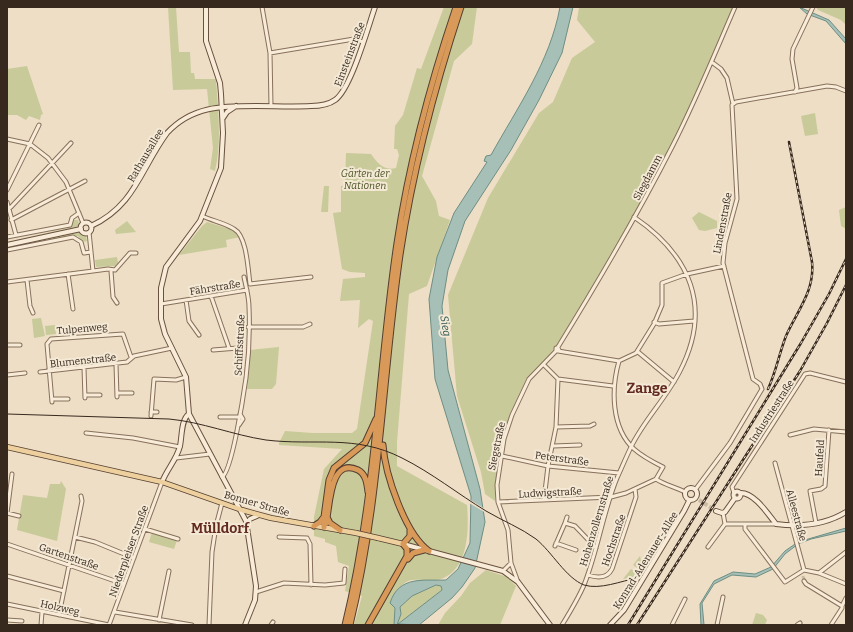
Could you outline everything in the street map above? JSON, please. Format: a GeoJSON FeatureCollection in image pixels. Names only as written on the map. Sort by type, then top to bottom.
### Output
{"type":"FeatureCollection","features":[{"type":"Feature","properties":{"kind":"highway"},"geometry":{"type":"LineString","coordinates":[[345,625],[360,559],[397,244],[407,182],[420,122],[456,7]]}},
{"type":"Feature","properties":{"kind":"highway"},"geometry":{"type":"LineString","coordinates":[[350,625],[368,542],[383,426],[398,271],[409,197],[432,100],[461,7]]}},
{"type":"Feature","properties":{"kind":"highway"},"geometry":{"type":"LineString","coordinates":[[324,527],[329,480],[334,468],[365,443],[372,430],[379,407]]}},
{"type":"Feature","properties":{"kind":"highway"},"geometry":{"type":"LineString","coordinates":[[383,426],[384,456],[388,476],[409,527],[417,541],[427,550]]}},
{"type":"Feature","properties":{"kind":"highway"},"geometry":{"type":"LineString","coordinates":[[314,526],[325,517],[335,478],[345,469],[352,468],[361,472],[367,484],[366,515]]}},
{"type":"Feature","properties":{"kind":"highway"},"geometry":{"type":"LineString","coordinates":[[325,517],[330,523],[340,530]]}},
{"type":"Feature","properties":{"kind":"highway"},"geometry":{"type":"LineString","coordinates":[[368,625],[408,554],[406,546],[403,544],[410,536],[409,527]]}},
{"type":"Feature","properties":{"kind":"highway"},"geometry":{"type":"LineString","coordinates":[[403,565],[413,553],[427,550]]}},
{"type":"Feature","properties":{"kind":"main road","name":"Bonner Straße"},"geometry":{"type":"LineString","coordinates":[[7,447],[162,482],[259,515],[356,533],[403,544]]}},
{"type":"Feature","properties":{"kind":"street"},"geometry":{"type":"LineString","coordinates":[[206,7],[206,41],[220,83],[223,119],[223,155],[221,168],[202,216],[166,267],[162,283],[162,325],[186,377],[189,414],[222,477],[242,510],[247,525],[256,592],[245,625]]}},
{"type":"Feature","properties":{"kind":"street"},"geometry":{"type":"LineString","coordinates":[[262,7],[270,53],[271,106]]}},
{"type":"Feature","properties":{"kind":"street","name":"Einsteinstraße"},"geometry":{"type":"LineString","coordinates":[[222,106],[311,106],[323,105],[335,100],[346,87],[375,7]]}},
{"type":"Feature","properties":{"kind":"street","name":"Siegdamm"},"geometry":{"type":"LineString","coordinates":[[558,350],[634,217],[673,145],[713,62],[735,7]]}},
{"type":"Feature","properties":{"kind":"street"},"geometry":{"type":"LineString","coordinates":[[795,92],[797,88],[792,59],[793,49],[812,8]]}},
{"type":"Feature","properties":{"kind":"street"},"geometry":{"type":"LineString","coordinates":[[270,53],[354,39],[362,42]]}},
{"type":"Feature","properties":{"kind":"street","name":"Lindenstraße"},"geometry":{"type":"LineString","coordinates":[[695,490],[741,425],[759,396],[761,386],[753,379],[724,266],[724,245],[737,200],[732,104],[727,78],[721,69],[713,62]]}},
{"type":"Feature","properties":{"kind":"street"},"geometry":{"type":"LineString","coordinates":[[732,104],[832,86],[846,91]]}},
{"type":"Feature","properties":{"kind":"street","name":"Rathausallee"},"geometry":{"type":"LineString","coordinates":[[91,226],[105,218],[123,204],[136,186],[160,143],[175,124],[193,113],[222,106]]}},
{"type":"Feature","properties":{"kind":"street"},"geometry":{"type":"LineString","coordinates":[[223,119],[227,112],[236,106]]}},
{"type":"Feature","properties":{"kind":"street"},"geometry":{"type":"LineString","coordinates":[[7,190],[39,125]]}},
{"type":"Feature","properties":{"kind":"street"},"geometry":{"type":"LineString","coordinates":[[7,139],[30,144],[48,158],[66,182],[83,223],[80,229]]}},
{"type":"Feature","properties":{"kind":"street"},"geometry":{"type":"LineString","coordinates":[[8,208],[11,207],[70,143]]}},
{"type":"Feature","properties":{"kind":"street"},"geometry":{"type":"LineString","coordinates":[[11,220],[85,181]]}},
{"type":"Feature","properties":{"kind":"street"},"geometry":{"type":"LineString","coordinates":[[7,202],[16,235]]}},
{"type":"Feature","properties":{"kind":"street"},"geometry":{"type":"LineString","coordinates":[[7,237],[70,225],[72,218],[79,213]]}},
{"type":"Feature","properties":{"kind":"street"},"geometry":{"type":"LineString","coordinates":[[202,216],[235,229],[239,233],[245,247],[250,284],[311,277]]}},
{"type":"Feature","properties":{"kind":"street","name":"Hohenzollernstraße"},"geometry":{"type":"LineString","coordinates":[[562,625],[579,596],[588,575],[619,473],[632,446],[674,382],[688,355],[693,337],[694,301],[687,274],[666,242],[652,229],[634,217]]}},
{"type":"Feature","properties":{"kind":"street"},"geometry":{"type":"LineString","coordinates":[[83,223],[87,222],[91,226],[88,232],[93,271]]}},
{"type":"Feature","properties":{"kind":"street"},"geometry":{"type":"LineString","coordinates":[[80,229],[84,233],[88,232]]}},
{"type":"Feature","properties":{"kind":"street"},"geometry":{"type":"LineString","coordinates":[[7,246],[80,229]]}},
{"type":"Feature","properties":{"kind":"street"},"geometry":{"type":"LineString","coordinates":[[7,250],[74,237],[81,242],[84,252],[91,252]]}},
{"type":"Feature","properties":{"kind":"street"},"geometry":{"type":"LineString","coordinates":[[112,271],[115,270],[130,253],[136,253]]}},
{"type":"Feature","properties":{"kind":"street"},"geometry":{"type":"LineString","coordinates":[[558,350],[619,361],[638,352],[662,304],[661,286],[663,282],[687,274],[724,266]]}},
{"type":"Feature","properties":{"kind":"street"},"geometry":{"type":"LineString","coordinates":[[7,282],[108,269],[112,271]]}},
{"type":"Feature","properties":{"kind":"street"},"geometry":{"type":"LineString","coordinates":[[112,271],[114,296],[117,303]]}},
{"type":"Feature","properties":{"kind":"street"},"geometry":{"type":"LineString","coordinates":[[68,274],[73,309]]}},
{"type":"Feature","properties":{"kind":"street","name":"Schiffsstraße"},"geometry":{"type":"LineString","coordinates":[[222,477],[228,471],[241,417],[246,378],[249,308],[244,277]]}},
{"type":"Feature","properties":{"kind":"street"},"geometry":{"type":"LineString","coordinates":[[27,280],[30,306],[33,313]]}},
{"type":"Feature","properties":{"kind":"street","name":"Fährstraße"},"geometry":{"type":"LineString","coordinates":[[161,304],[247,290]]}},
{"type":"Feature","properties":{"kind":"street"},"geometry":{"type":"LineString","coordinates":[[211,296],[229,348]]}},
{"type":"Feature","properties":{"kind":"street","name":"Fährstraße"},"geometry":{"type":"LineString","coordinates":[[186,300],[190,321],[199,335]]}},
{"type":"Feature","properties":{"kind":"street"},"geometry":{"type":"LineString","coordinates":[[654,322],[659,324],[694,321]]}},
{"type":"Feature","properties":{"kind":"street"},"geometry":{"type":"LineString","coordinates":[[248,327],[303,327],[310,324]]}},
{"type":"Feature","properties":{"kind":"street","name":"Tulpenweg"},"geometry":{"type":"LineString","coordinates":[[51,372],[47,344],[51,339],[123,334],[131,357]]}},
{"type":"Feature","properties":{"kind":"street"},"geometry":{"type":"LineString","coordinates":[[7,345],[20,345]]}},
{"type":"Feature","properties":{"kind":"street","name":"Blumenstraße"},"geometry":{"type":"LineString","coordinates":[[40,372],[51,372],[127,362],[131,357],[172,348]]}},
{"type":"Feature","properties":{"kind":"street"},"geometry":{"type":"LineString","coordinates":[[213,350],[238,348]]}},
{"type":"Feature","properties":{"kind":"street","name":"Siegstraße"},"geometry":{"type":"LineString","coordinates":[[511,563],[509,534],[498,502],[497,485],[509,422],[529,379],[558,350]]}},
{"type":"Feature","properties":{"kind":"street"},"geometry":{"type":"LineString","coordinates":[[638,352],[674,382]]}},
{"type":"Feature","properties":{"kind":"street"},"geometry":{"type":"LineString","coordinates":[[619,361],[614,386],[613,403],[624,434],[632,446],[644,457],[663,467],[656,479],[667,486],[676,487],[685,492]]}},
{"type":"Feature","properties":{"kind":"street"},"geometry":{"type":"LineString","coordinates":[[116,364],[117,395],[132,393]]}},
{"type":"Feature","properties":{"kind":"street"},"geometry":{"type":"LineString","coordinates":[[544,365],[558,379],[614,386]]}},
{"type":"Feature","properties":{"kind":"street"},"geometry":{"type":"LineString","coordinates":[[84,368],[85,396],[100,395]]}},
{"type":"Feature","properties":{"kind":"street"},"geometry":{"type":"LineString","coordinates":[[51,372],[52,401],[68,399]]}},
{"type":"Feature","properties":{"kind":"street"},"geometry":{"type":"LineString","coordinates":[[7,375],[25,373]]}},
{"type":"Feature","properties":{"kind":"street","name":"Industriestraße"},"geometry":{"type":"LineString","coordinates":[[734,496],[732,487],[805,374],[810,373],[846,382]]}},
{"type":"Feature","properties":{"kind":"street"},"geometry":{"type":"LineString","coordinates":[[151,416],[154,379],[176,380],[186,377]]}},
{"type":"Feature","properties":{"kind":"street"},"geometry":{"type":"LineString","coordinates":[[544,500],[548,466],[556,427],[558,379]]}},
{"type":"Feature","properties":{"kind":"street"},"geometry":{"type":"LineString","coordinates":[[151,412],[157,412]]}},
{"type":"Feature","properties":{"kind":"street"},"geometry":{"type":"LineString","coordinates":[[162,482],[164,473],[176,458],[180,447],[184,419],[189,414]]}},
{"type":"Feature","properties":{"kind":"street"},"geometry":{"type":"LineString","coordinates":[[220,417],[241,417]]}},
{"type":"Feature","properties":{"kind":"street"},"geometry":{"type":"LineString","coordinates":[[556,427],[590,426],[594,424]]}},
{"type":"Feature","properties":{"kind":"street"},"geometry":{"type":"LineString","coordinates":[[790,435],[811,429],[846,432]]}},
{"type":"Feature","properties":{"kind":"street","name":"Haufeld"},"geometry":{"type":"LineString","coordinates":[[816,523],[810,492],[811,490],[824,488],[825,486],[829,430]]}},
{"type":"Feature","properties":{"kind":"street"},"geometry":{"type":"LineString","coordinates":[[86,433],[133,438],[180,447]]}},
{"type":"Feature","properties":{"kind":"street"},"geometry":{"type":"LineString","coordinates":[[553,446],[580,445]]}},
{"type":"Feature","properties":{"kind":"street"},"geometry":{"type":"LineString","coordinates":[[176,458],[210,454]]}},
{"type":"Feature","properties":{"kind":"street","name":"Peterstraße"},"geometry":{"type":"LineString","coordinates":[[502,456],[548,466],[619,473]]}},
{"type":"Feature","properties":{"kind":"street","name":"Alleestraße"},"geometry":{"type":"LineString","coordinates":[[775,463],[803,573]]}},
{"type":"Feature","properties":{"kind":"street"},"geometry":{"type":"LineString","coordinates":[[12,474],[7,513],[19,516]]}},
{"type":"Feature","properties":{"kind":"street","name":"Ludwigstraße"},"geometry":{"type":"LineString","coordinates":[[498,502],[611,497],[635,489],[656,479]]}},
{"type":"Feature","properties":{"kind":"street","name":"Niederpleiser Straße"},"geometry":{"type":"LineString","coordinates":[[109,625],[162,482]]}},
{"type":"Feature","properties":{"kind":"street"},"geometry":{"type":"LineString","coordinates":[[689,488],[695,490],[697,499],[689,501],[686,498],[685,492],[689,488]]}},
{"type":"Feature","properties":{"kind":"street","name":"Hochstraße"},"geometry":{"type":"LineString","coordinates":[[588,575],[601,578],[607,575],[612,569],[636,497],[635,489]]}},
{"type":"Feature","properties":{"kind":"street"},"geometry":{"type":"LineString","coordinates":[[723,513],[727,511],[734,496],[739,497],[740,493],[748,496],[776,524]]}},
{"type":"Feature","properties":{"kind":"street"},"geometry":{"type":"LineString","coordinates":[[59,615],[82,501],[81,496]]}},
{"type":"Feature","properties":{"kind":"street","name":"Konrad-Adenauer-Allee"},"geometry":{"type":"LineString","coordinates":[[610,625],[624,610],[684,512],[689,501]]}},
{"type":"Feature","properties":{"kind":"street"},"geometry":{"type":"LineString","coordinates":[[209,625],[212,552],[216,526],[222,503]]}},
{"type":"Feature","properties":{"kind":"street"},"geometry":{"type":"LineString","coordinates":[[716,511],[723,513]]}},
{"type":"Feature","properties":{"kind":"street"},"geometry":{"type":"LineString","coordinates":[[725,524],[776,524],[791,526],[828,520],[846,512]]}},
{"type":"Feature","properties":{"kind":"street"},"geometry":{"type":"LineString","coordinates":[[708,547],[725,524],[723,513]]}},
{"type":"Feature","properties":{"kind":"street"},"geometry":{"type":"LineString","coordinates":[[247,525],[250,519],[259,515]]}},
{"type":"Feature","properties":{"kind":"street"},"geometry":{"type":"LineString","coordinates":[[764,524],[769,521],[769,516]]}},
{"type":"Feature","properties":{"kind":"street"},"geometry":{"type":"LineString","coordinates":[[567,517],[556,544],[576,550]]}},
{"type":"Feature","properties":{"kind":"street"},"geometry":{"type":"LineString","coordinates":[[565,523],[575,526],[596,548]]}},
{"type":"Feature","properties":{"kind":"street"},"geometry":{"type":"LineString","coordinates":[[745,524],[745,529],[785,582],[803,573],[819,573],[846,584]]}},
{"type":"Feature","properties":{"kind":"street"},"geometry":{"type":"LineString","coordinates":[[145,529],[178,539]]}},
{"type":"Feature","properties":{"kind":"street"},"geometry":{"type":"LineString","coordinates":[[75,537],[95,542],[134,558]]}},
{"type":"Feature","properties":{"kind":"street"},"geometry":{"type":"LineString","coordinates":[[279,537],[307,538],[310,544],[311,585]]}},
{"type":"Feature","properties":{"kind":"street","name":"Gartenstraße"},"geometry":{"type":"LineString","coordinates":[[7,544],[70,564],[124,584]]}},
{"type":"Feature","properties":{"kind":"street","name":"Bonner Straße"},"geometry":{"type":"LineString","coordinates":[[403,544],[503,571],[518,582],[550,625]]}},
{"type":"Feature","properties":{"kind":"street"},"geometry":{"type":"LineString","coordinates":[[819,573],[846,552]]}},
{"type":"Feature","properties":{"kind":"street"},"geometry":{"type":"LineString","coordinates":[[503,571],[511,563],[518,582]]}},
{"type":"Feature","properties":{"kind":"street"},"geometry":{"type":"LineString","coordinates":[[256,592],[284,583],[311,585],[344,583],[345,569]]}},
{"type":"Feature","properties":{"kind":"street"},"geometry":{"type":"LineString","coordinates":[[159,620],[169,571]]}},
{"type":"Feature","properties":{"kind":"street"},"geometry":{"type":"LineString","coordinates":[[7,576],[64,591]]}},
{"type":"Feature","properties":{"kind":"street"},"geometry":{"type":"LineString","coordinates":[[805,582],[842,606]]}},
{"type":"Feature","properties":{"kind":"street"},"geometry":{"type":"LineString","coordinates":[[717,625],[723,597]]}},
{"type":"Feature","properties":{"kind":"street"},"geometry":{"type":"LineString","coordinates":[[831,625],[842,608],[846,598]]}},
{"type":"Feature","properties":{"kind":"street"},"geometry":{"type":"LineString","coordinates":[[672,625],[685,599]]}},
{"type":"Feature","properties":{"kind":"street","name":"Holzweg"},"geometry":{"type":"LineString","coordinates":[[7,604],[109,625]]}},
{"type":"Feature","properties":{"kind":"street"},"geometry":{"type":"LineString","coordinates":[[41,625],[42,612]]}},
{"type":"Feature","properties":{"kind":"street"},"geometry":{"type":"LineString","coordinates":[[115,612],[192,625]]}},
{"type":"Feature","properties":{"kind":"street"},"geometry":{"type":"LineString","coordinates":[[7,620],[22,621]]}},
{"type":"Feature","properties":{"kind":"green space"},"geometry":{"type":"Polygon","coordinates":[[[168,7],[176,7],[179,52],[190,52],[191,73],[194,73],[195,79],[216,79],[219,137],[215,171],[210,169],[213,148],[207,89],[173,90],[168,7]]]}},
{"type":"Feature","properties":{"kind":"green space","name":"Gärten der Nationen"},"geometry":{"type":"Polygon","coordinates":[[[444,7],[477,7],[472,44],[454,61],[422,176],[436,201],[439,216],[450,220],[427,286],[409,294],[397,442],[397,466],[467,505],[467,538],[461,559],[456,568],[448,576],[430,581],[408,581],[397,590],[390,603],[395,608],[394,625],[354,625],[362,596],[345,591],[349,566],[338,562],[336,546],[325,542],[325,539],[314,536],[314,517],[324,469],[342,449],[279,445],[279,443],[285,431],[352,433],[357,429],[373,321],[369,319],[358,328],[360,300],[340,301],[343,279],[365,277],[365,273],[350,272],[342,269],[333,213],[341,212],[341,186],[345,186],[346,153],[371,154],[381,166],[392,169],[396,168],[399,155],[397,149],[394,149],[395,126],[403,115],[417,68],[421,69],[444,7]]]}},
{"type":"Feature","properties":{"kind":"green space"},"geometry":{"type":"Polygon","coordinates":[[[579,7],[734,7],[682,125],[643,199],[570,326],[549,356],[527,378],[510,414],[495,484],[495,501],[485,494],[481,472],[457,396],[448,295],[488,198],[539,113],[553,102],[572,58],[595,42],[577,20],[579,7]]]}},
{"type":"Feature","properties":{"kind":"green space"},"geometry":{"type":"Polygon","coordinates":[[[816,7],[846,7],[846,25],[841,20],[818,10],[816,7]]]}},
{"type":"Feature","properties":{"kind":"green space"},"geometry":{"type":"Polygon","coordinates":[[[27,66],[43,114],[41,115],[40,120],[29,116],[26,120],[17,115],[7,115],[7,69],[27,66]]]}},
{"type":"Feature","properties":{"kind":"green space"},"geometry":{"type":"Polygon","coordinates":[[[815,113],[818,134],[805,136],[801,116],[815,113]]]}},
{"type":"Feature","properties":{"kind":"green space"},"geometry":{"type":"Polygon","coordinates":[[[324,186],[329,186],[328,212],[321,212],[324,186]]]}},
{"type":"Feature","properties":{"kind":"green space"},"geometry":{"type":"Polygon","coordinates":[[[846,207],[846,229],[841,226],[839,210],[846,207]]]}},
{"type":"Feature","properties":{"kind":"green space"},"geometry":{"type":"Polygon","coordinates":[[[699,212],[717,221],[717,228],[705,231],[699,230],[692,218],[699,212]]]}},
{"type":"Feature","properties":{"kind":"green space"},"geometry":{"type":"Polygon","coordinates":[[[74,220],[78,220],[79,224],[77,227],[7,242],[69,228],[74,220]]]}},
{"type":"Feature","properties":{"kind":"green space"},"geometry":{"type":"Polygon","coordinates":[[[127,221],[136,232],[116,234],[115,230],[127,221]]]}},
{"type":"Feature","properties":{"kind":"green space"},"geometry":{"type":"Polygon","coordinates":[[[207,222],[233,230],[240,237],[226,240],[227,247],[179,255],[202,226],[207,222]]]}},
{"type":"Feature","properties":{"kind":"green space"},"geometry":{"type":"Polygon","coordinates":[[[72,233],[80,233],[86,236],[87,241],[82,242],[78,236],[72,236],[7,249],[7,247],[72,233]]]}},
{"type":"Feature","properties":{"kind":"green space"},"geometry":{"type":"Polygon","coordinates":[[[117,257],[118,263],[115,266],[96,267],[95,260],[117,257]]]}},
{"type":"Feature","properties":{"kind":"green space"},"geometry":{"type":"Polygon","coordinates":[[[41,318],[45,336],[34,338],[32,319],[41,318]]]}},
{"type":"Feature","properties":{"kind":"green space"},"geometry":{"type":"Polygon","coordinates":[[[55,325],[56,334],[46,335],[45,326],[55,325]]]}},
{"type":"Feature","properties":{"kind":"green space"},"geometry":{"type":"Polygon","coordinates":[[[279,347],[276,384],[272,389],[247,389],[250,350],[279,347]]]}},
{"type":"Feature","properties":{"kind":"green space"},"geometry":{"type":"Polygon","coordinates":[[[61,481],[66,489],[57,541],[17,530],[23,495],[47,498],[50,484],[60,484],[61,481]]]}},
{"type":"Feature","properties":{"kind":"green space"},"geometry":{"type":"Polygon","coordinates":[[[152,532],[177,540],[174,549],[149,542],[152,532]]]}},
{"type":"Feature","properties":{"kind":"green space"},"geometry":{"type":"Polygon","coordinates":[[[640,556],[643,569],[642,571],[633,565],[640,556]]]}},
{"type":"Feature","properties":{"kind":"green space"},"geometry":{"type":"Polygon","coordinates":[[[631,569],[639,574],[638,576],[623,579],[631,569]]]}},
{"type":"Feature","properties":{"kind":"green space"},"geometry":{"type":"Polygon","coordinates":[[[486,570],[507,577],[516,586],[500,625],[438,625],[445,613],[461,596],[470,583],[486,570]]]}},
{"type":"Feature","properties":{"kind":"green space"},"geometry":{"type":"Polygon","coordinates":[[[436,585],[441,586],[443,589],[397,625],[401,614],[400,607],[412,596],[436,585]]]}},
{"type":"Feature","properties":{"kind":"green space"},"geometry":{"type":"Polygon","coordinates":[[[756,613],[763,615],[767,620],[765,625],[752,625],[756,613]]]}},
{"type":"Feature","properties":{"kind":"water"},"geometry":{"type":"Polygon","coordinates":[[[560,7],[573,7],[562,53],[539,100],[511,150],[465,221],[448,270],[442,306],[448,370],[480,489],[485,522],[475,568],[462,587],[452,598],[419,625],[398,624],[442,590],[441,586],[436,585],[412,596],[400,607],[401,614],[397,625],[394,625],[395,608],[390,603],[394,594],[399,588],[413,581],[446,580],[458,569],[470,543],[471,496],[435,379],[429,299],[437,257],[454,213],[487,162],[484,161],[486,156],[491,155],[541,66],[549,47],[560,7]]]}},
{"type":"Feature","properties":{"kind":"water"},"geometry":{"type":"Polygon","coordinates":[[[799,7],[829,20],[846,39],[846,44],[826,21],[807,14],[799,7]]]}},
{"type":"Feature","properties":{"kind":"water"},"geometry":{"type":"Polygon","coordinates":[[[846,528],[846,531],[811,539],[798,544],[785,554],[773,569],[756,577],[732,575],[714,584],[702,603],[704,625],[701,625],[700,604],[714,581],[733,572],[755,574],[771,567],[785,551],[798,542],[846,528]]]}},
{"type":"Feature","properties":{"kind":"pier"},"geometry":{"type":"Polygon","coordinates":[[[469,499],[485,509],[486,513],[469,503],[469,499]]]}},
{"type":"Feature","properties":{"kind":"tunnel"},"geometry":{"type":"LineString","coordinates":[[699,500],[716,511]]}},
{"type":"Feature","properties":{"kind":"tunnel"},"geometry":{"type":"LineString","coordinates":[[803,576],[804,581]]}},
{"type":"Feature","properties":{"kind":"tram line"},"geometry":{"type":"LineString","coordinates":[[7,414],[169,419],[266,440],[284,442],[335,442],[368,446],[385,451],[413,464],[486,511],[530,535],[542,544],[565,571],[577,582],[590,586],[604,586],[637,578]]}},
{"type":"Feature","properties":{"kind":"railway"},"geometry":{"type":"LineString","coordinates":[[768,389],[786,336],[808,292],[812,272],[812,262],[789,142]]}},
{"type":"Feature","properties":{"kind":"railway"},"geometry":{"type":"LineString","coordinates":[[628,625],[801,343],[829,294],[846,259]]}},
{"type":"Feature","properties":{"kind":"railway"},"geometry":{"type":"LineString","coordinates":[[637,625],[800,371],[846,285]]}},
{"type":"Feature","properties":{"kind":"district","name":"Zange"},"geometry":{"type":"Point","coordinates":[647,388]}},
{"type":"Feature","properties":{"kind":"district","name":"Mülldorf"},"geometry":{"type":"Point","coordinates":[220,528]}},
{"type":"Feature","properties":{"kind":"water label","name":"Sieg"},"geometry":{"type":"Point","coordinates":[446,326]}}]}
